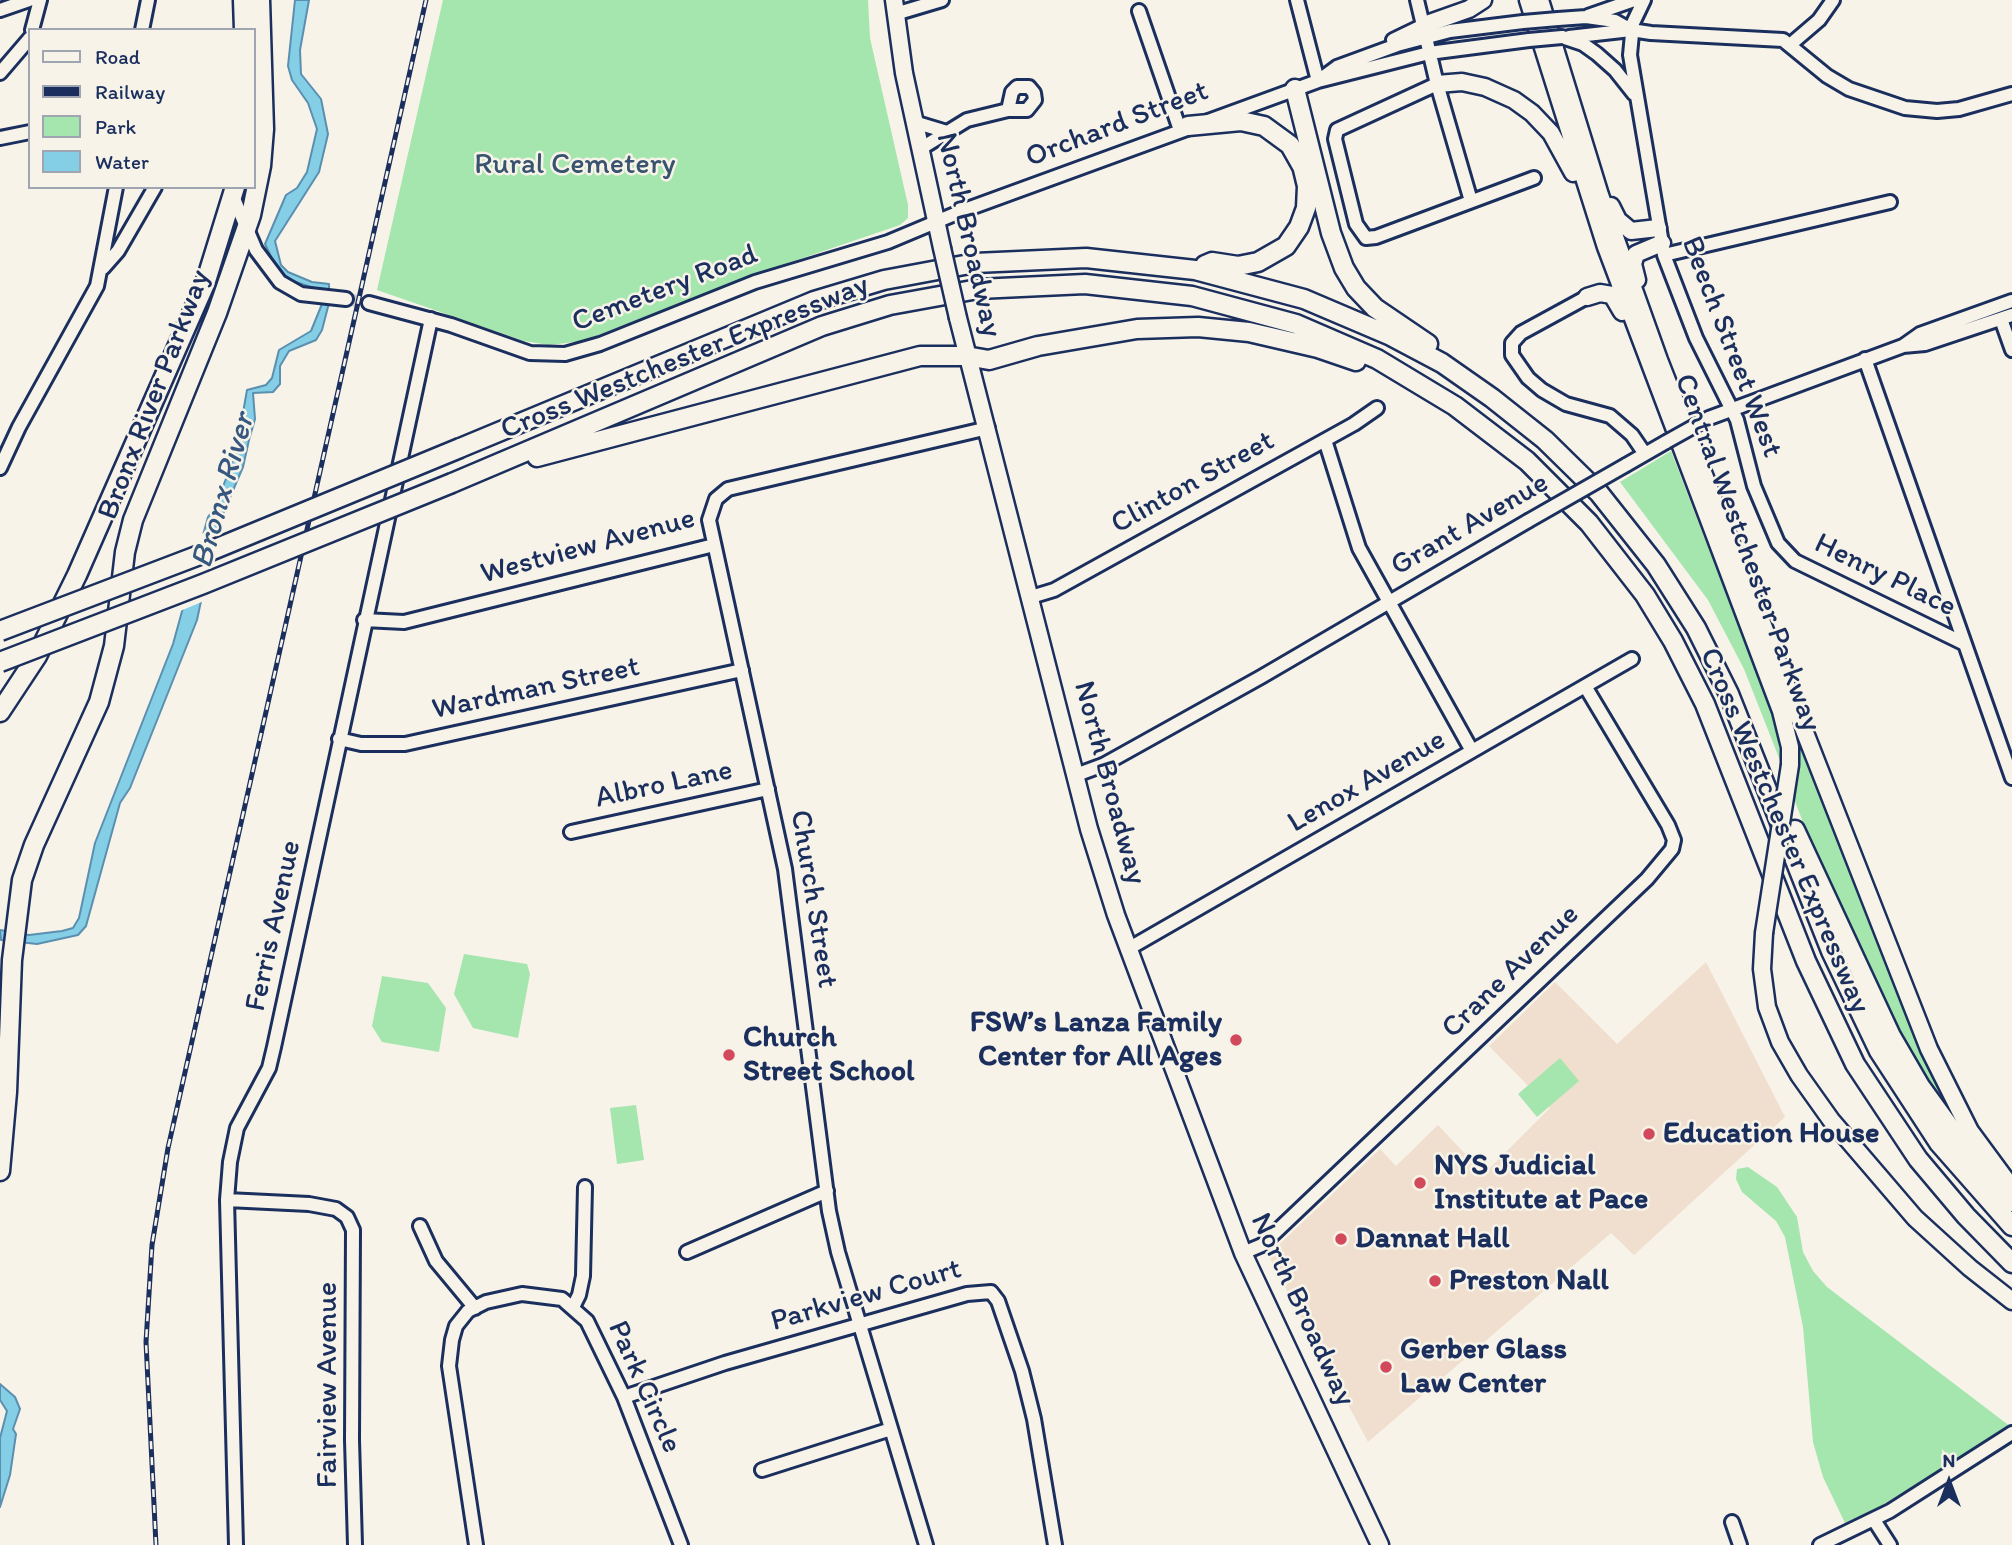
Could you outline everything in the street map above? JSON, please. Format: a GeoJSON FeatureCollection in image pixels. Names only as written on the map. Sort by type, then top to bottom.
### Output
{"type":"FeatureCollection","features":[{"type":"Feature","properties":{"kind":"highway"},"geometry":{"type":"LineString","coordinates":[[243,0],[244,28]]}},
{"type":"Feature","properties":{"kind":"highway","name":"Bronx River Parkway"},"geometry":{"type":"LineString","coordinates":[[0,1171],[6,1111],[12,960],[17,907],[31,854],[85,737],[104,685],[114,646],[125,552],[138,503],[213,322],[248,227],[258,185],[264,139],[260,0]]}},
{"type":"Feature","properties":{"kind":"highway"},"geometry":{"type":"LineString","coordinates":[[1195,270],[1212,262],[1238,266],[1258,262],[1286,246],[1299,228],[1306,208],[1305,175],[1290,90]]}},
{"type":"Feature","properties":{"kind":"highway"},"geometry":{"type":"LineString","coordinates":[[1290,90],[1343,268],[1369,302],[1388,318],[1432,346],[1442,363]]}},
{"type":"Feature","properties":{"kind":"highway"},"geometry":{"type":"LineString","coordinates":[[1184,128],[1241,121],[1264,126],[1290,145],[1305,175]]}},
{"type":"Feature","properties":{"kind":"highway","name":"Bronx River Parkway"},"geometry":{"type":"LineString","coordinates":[[0,712],[37,656],[73,585],[197,303],[232,190]]}},
{"type":"Feature","properties":{"kind":"highway","name":"Cross Westchester Expressway"},"geometry":{"type":"LineString","coordinates":[[0,631],[210,551],[796,308],[893,278],[975,263],[1048,258],[1123,260],[1195,270],[1252,283],[1322,306],[1442,363],[1492,398],[1552,446],[1587,480],[1633,534],[1672,587],[1701,636],[1751,746],[1831,951],[1879,1051],[1939,1143],[2012,1226]]}},
{"type":"Feature","properties":{"kind":"highway","name":"Cross Westchester Expressway"},"geometry":{"type":"LineString","coordinates":[[0,662],[203,584],[458,480],[822,326],[916,299],[1013,286],[1130,287],[1192,296],[1253,311],[1305,327],[1362,352],[1410,377],[1469,415],[1527,461],[1572,504],[1624,566],[1654,609],[1690,672],[1718,733],[1806,961],[1855,1065],[1918,1159],[1966,1216],[2012,1263]]}},
{"type":"Feature","properties":{"kind":"highway"},"geometry":{"type":"LineString","coordinates":[[458,480],[920,356],[966,356],[989,360],[1038,345],[1137,329],[1224,329],[1270,336],[1336,353],[1469,415]]}},
{"type":"Feature","properties":{"kind":"highway"},"geometry":{"type":"LineString","coordinates":[[1751,746],[1795,829],[1891,1036],[1920,1086],[1959,1140],[2012,1202]]}},
{"type":"Feature","properties":{"kind":"main road"},"geometry":{"type":"LineString","coordinates":[[1425,31],[1483,0]]}},
{"type":"Feature","properties":{"kind":"main road","name":"Central Westchester Parkway"},"geometry":{"type":"LineString","coordinates":[[1528,0],[1602,235],[1936,1066],[1975,1138],[2012,1188]]}},
{"type":"Feature","properties":{"kind":"main road","name":"Central Westchester Parkway"},"geometry":{"type":"LineString","coordinates":[[1540,0],[1655,364],[1781,711],[1790,747],[1790,765],[1764,933],[1762,969],[1767,1007],[1780,1042],[1798,1075],[1862,1158],[1915,1218],[1970,1268],[2012,1301]]}},
{"type":"Feature","properties":{"kind":"main road","name":"North Broadway"},"geometry":{"type":"LineString","coordinates":[[894,7],[914,122],[966,356],[988,428],[1092,837],[1128,949],[1242,1254],[1375,1544]]}},
{"type":"Feature","properties":{"kind":"main road"},"geometry":{"type":"LineString","coordinates":[[1437,84],[1462,82],[1485,87],[1523,106],[1551,132],[1574,176],[1585,186]]}},
{"type":"Feature","properties":{"kind":"main road"},"geometry":{"type":"LineString","coordinates":[[1600,195],[1611,206],[1618,220],[1631,231],[1662,242]]}},
{"type":"Feature","properties":{"kind":"main road"},"geometry":{"type":"LineString","coordinates":[[1587,297],[1606,276],[1601,251],[1602,235]]}},
{"type":"Feature","properties":{"kind":"main road"},"geometry":{"type":"LineString","coordinates":[[1655,364],[1633,264],[1636,254],[1642,249],[1662,242]]}},
{"type":"Feature","properties":{"kind":"main road"},"geometry":{"type":"LineString","coordinates":[[1587,297],[1604,293],[1615,297],[1655,364]]}},
{"type":"Feature","properties":{"kind":"street"},"geometry":{"type":"LineString","coordinates":[[0,10],[29,0]]}},
{"type":"Feature","properties":{"kind":"street"},"geometry":{"type":"LineString","coordinates":[[33,28],[40,0]]}},
{"type":"Feature","properties":{"kind":"street"},"geometry":{"type":"LineString","coordinates":[[142,28],[148,0]]}},
{"type":"Feature","properties":{"kind":"street"},"geometry":{"type":"LineString","coordinates":[[894,7],[942,0]]}},
{"type":"Feature","properties":{"kind":"street"},"geometry":{"type":"LineString","coordinates":[[1297,0],[1318,81]]}},
{"type":"Feature","properties":{"kind":"street"},"geometry":{"type":"LineString","coordinates":[[1417,0],[1437,84],[1471,201]]}},
{"type":"Feature","properties":{"kind":"street"},"geometry":{"type":"LineString","coordinates":[[1586,17],[1634,0]]}},
{"type":"Feature","properties":{"kind":"street"},"geometry":{"type":"LineString","coordinates":[[1631,30],[1644,0]]}},
{"type":"Feature","properties":{"kind":"street"},"geometry":{"type":"LineString","coordinates":[[1791,44],[1819,20],[1833,0]]}},
{"type":"Feature","properties":{"kind":"street"},"geometry":{"type":"LineString","coordinates":[[1139,12],[1184,128]]}},
{"type":"Feature","properties":{"kind":"street"},"geometry":{"type":"LineString","coordinates":[[1425,31],[1586,17],[1615,21],[1631,30],[1774,38],[1791,44],[1827,76],[1849,89],[1905,108],[1937,111],[1959,109],[2012,94]]}},
{"type":"Feature","properties":{"kind":"street","name":"Orchard Street"},"geometry":{"type":"LineString","coordinates":[[936,222],[1184,128],[1318,81],[1429,54],[1529,40],[1631,30]]}},
{"type":"Feature","properties":{"kind":"street","name":"Beech Street West"},"geometry":{"type":"LineString","coordinates":[[1631,30],[1629,55],[1662,242],[1680,301],[1737,420],[1754,486],[1784,553]]}},
{"type":"Feature","properties":{"kind":"street","name":"Orchard Street"},"geometry":{"type":"LineString","coordinates":[[1318,81],[1329,71],[1425,31]]}},
{"type":"Feature","properties":{"kind":"street"},"geometry":{"type":"LineString","coordinates":[[1562,37],[1597,54],[1615,70],[1635,95]]}},
{"type":"Feature","properties":{"kind":"street"},"geometry":{"type":"LineString","coordinates":[[0,73],[28,40]]}},
{"type":"Feature","properties":{"kind":"street"},"geometry":{"type":"LineString","coordinates":[[1437,84],[1337,130],[1335,139],[1356,224],[1366,238],[1377,237],[1534,178]]}},
{"type":"Feature","properties":{"kind":"street"},"geometry":{"type":"LineString","coordinates":[[920,149],[967,120],[1008,110]]}},
{"type":"Feature","properties":{"kind":"street"},"geometry":{"type":"LineString","coordinates":[[914,122],[947,132]]}},
{"type":"Feature","properties":{"kind":"street"},"geometry":{"type":"LineString","coordinates":[[0,138],[28,132]]}},
{"type":"Feature","properties":{"kind":"street"},"geometry":{"type":"LineString","coordinates":[[0,468],[19,427],[97,286],[103,268],[116,189]]}},
{"type":"Feature","properties":{"kind":"street"},"geometry":{"type":"LineString","coordinates":[[103,268],[118,251],[154,189]]}},
{"type":"Feature","properties":{"kind":"street"},"geometry":{"type":"LineString","coordinates":[[232,190],[256,250],[280,282],[292,291],[340,299]]}},
{"type":"Feature","properties":{"kind":"street"},"geometry":{"type":"LineString","coordinates":[[1662,242],[1890,202]]}},
{"type":"Feature","properties":{"kind":"street","name":"Cemetery Road"},"geometry":{"type":"LineString","coordinates":[[369,303],[430,319],[530,353],[565,354],[600,344],[755,282],[888,243],[936,222]]}},
{"type":"Feature","properties":{"kind":"street"},"geometry":{"type":"LineString","coordinates":[[1587,297],[1521,333],[1512,344],[1512,355],[1528,378],[1542,390],[1566,404],[1610,416],[1632,435],[1645,454]]}},
{"type":"Feature","properties":{"kind":"street","name":"Grant Avenue"},"geometry":{"type":"LineString","coordinates":[[1903,346],[1920,334],[2012,301]]}},
{"type":"Feature","properties":{"kind":"street"},"geometry":{"type":"LineString","coordinates":[[2007,317],[2012,350]]}},
{"type":"Feature","properties":{"kind":"street","name":"Grant Avenue"},"geometry":{"type":"LineString","coordinates":[[1076,775],[1115,758],[1709,418],[1903,346],[1925,344],[2007,317]]}},
{"type":"Feature","properties":{"kind":"street","name":"Ferris Avenue"},"geometry":{"type":"LineString","coordinates":[[236,1545],[227,1200],[237,1128],[269,1068],[430,319]]}},
{"type":"Feature","properties":{"kind":"street"},"geometry":{"type":"LineString","coordinates":[[1865,359],[2011,771]]}},
{"type":"Feature","properties":{"kind":"street","name":"Clinton Street"},"geometry":{"type":"LineString","coordinates":[[1031,597],[1054,590],[1325,440],[1377,408]]}},
{"type":"Feature","properties":{"kind":"street","name":"Westview Avenue"},"geometry":{"type":"LineString","coordinates":[[364,620],[404,622],[714,545],[710,513],[716,499],[728,489],[988,428]]}},
{"type":"Feature","properties":{"kind":"street"},"geometry":{"type":"LineString","coordinates":[[1325,440],[1359,548],[1472,751]]}},
{"type":"Feature","properties":{"kind":"street","name":"Church Street"},"geometry":{"type":"LineString","coordinates":[[714,545],[789,896],[827,1191],[838,1252],[926,1545]]}},
{"type":"Feature","properties":{"kind":"street","name":"Henry Place"},"geometry":{"type":"LineString","coordinates":[[1784,553],[1809,569],[1965,644]]}},
{"type":"Feature","properties":{"kind":"street","name":"Lenox Avenue"},"geometry":{"type":"LineString","coordinates":[[1128,949],[1632,659]]}},
{"type":"Feature","properties":{"kind":"street","name":"Wardman Street"},"geometry":{"type":"LineString","coordinates":[[339,739],[361,744],[405,744],[742,670]]}},
{"type":"Feature","properties":{"kind":"street","name":"Crane Avenue"},"geometry":{"type":"LineString","coordinates":[[1242,1254],[1262,1245],[1647,880],[1672,849],[1674,839],[1668,825],[1585,686]]}},
{"type":"Feature","properties":{"kind":"street","name":"Albro Lane"},"geometry":{"type":"LineString","coordinates":[[571,832],[768,789]]}},
{"type":"Feature","properties":{"kind":"street"},"geometry":{"type":"LineString","coordinates":[[573,1307],[583,1276],[585,1187]]}},
{"type":"Feature","properties":{"kind":"street"},"geometry":{"type":"LineString","coordinates":[[687,1252],[827,1191]]}},
{"type":"Feature","properties":{"kind":"street","name":"Fairview Avenue"},"geometry":{"type":"LineString","coordinates":[[227,1200],[309,1203],[336,1209],[347,1217],[351,1225],[355,1245],[352,1440],[355,1545]]}},
{"type":"Feature","properties":{"kind":"street"},"geometry":{"type":"LineString","coordinates":[[420,1226],[436,1261],[475,1308],[456,1326],[449,1366],[476,1545]]}},
{"type":"Feature","properties":{"kind":"street","name":"Parkview Court"},"geometry":{"type":"LineString","coordinates":[[624,1397],[725,1363],[967,1294],[987,1291],[995,1295],[1022,1371],[1041,1444],[1055,1545]]}},
{"type":"Feature","properties":{"kind":"street","name":"Park Circle"},"geometry":{"type":"LineString","coordinates":[[475,1308],[522,1294],[551,1296],[573,1307],[587,1321],[624,1397],[681,1545]]}},
{"type":"Feature","properties":{"kind":"street"},"geometry":{"type":"LineString","coordinates":[[762,1470],[891,1429]]}},
{"type":"Feature","properties":{"kind":"street"},"geometry":{"type":"LineString","coordinates":[[1819,1545],[1874,1520],[2012,1433]]}},
{"type":"Feature","properties":{"kind":"street"},"geometry":{"type":"LineString","coordinates":[[1874,1520],[1890,1545]]}},
{"type":"Feature","properties":{"kind":"street"},"geometry":{"type":"LineString","coordinates":[[1732,1522],[1740,1545]]}},
{"type":"Feature","properties":{"kind":"shaded area"},"geometry":{"type":"Polygon","coordinates":[[[1706,962],[1785,1117],[1634,1255],[1611,1233],[1368,1442],[1268,1255],[1380,1149],[1396,1166],[1438,1125],[1484,1174],[1550,1108],[1489,1046],[1555,982],[1617,1044],[1706,962]]]}},
{"type":"Feature","properties":{"kind":"green space","name":"Rural Cemetery"},"geometry":{"type":"Polygon","coordinates":[[[443,0],[868,0],[870,38],[908,205],[908,218],[900,225],[750,276],[583,341],[549,345],[524,341],[377,290],[443,0]]]}},
{"type":"Feature","properties":{"kind":"green space"},"geometry":{"type":"Polygon","coordinates":[[[1671,451],[1776,724],[1781,763],[1744,669],[1708,600],[1620,482],[1671,451]]]}},
{"type":"Feature","properties":{"kind":"green space"},"geometry":{"type":"Polygon","coordinates":[[[1795,724],[1928,1069],[1960,1130],[1912,1062],[1831,894],[1794,799],[1799,769],[1795,724]]]}},
{"type":"Feature","properties":{"kind":"green space"},"geometry":{"type":"Polygon","coordinates":[[[464,954],[527,964],[530,974],[518,1038],[473,1028],[454,994],[464,954]]]}},
{"type":"Feature","properties":{"kind":"green space"},"geometry":{"type":"Polygon","coordinates":[[[382,976],[428,983],[446,1008],[439,1052],[382,1042],[372,1026],[382,976]]]}},
{"type":"Feature","properties":{"kind":"green space"},"geometry":{"type":"Polygon","coordinates":[[[1560,1058],[1579,1081],[1537,1117],[1518,1094],[1560,1058]]]}},
{"type":"Feature","properties":{"kind":"green space"},"geometry":{"type":"Polygon","coordinates":[[[636,1105],[644,1160],[617,1164],[610,1108],[636,1105]]]}},
{"type":"Feature","properties":{"kind":"green space"},"geometry":{"type":"Polygon","coordinates":[[[1527,1160],[1533,1162],[1533,1174],[1527,1176],[1521,1174],[1519,1168],[1521,1162],[1527,1160]]]}},
{"type":"Feature","properties":{"kind":"green space"},"geometry":{"type":"Polygon","coordinates":[[[1748,1167],[1777,1187],[1797,1217],[1803,1252],[1813,1271],[1827,1287],[2011,1427],[1879,1507],[1845,1523],[1823,1477],[1813,1442],[1803,1327],[1785,1237],[1776,1221],[1742,1192],[1736,1179],[1737,1169],[1748,1167]]]}},
{"type":"Feature","properties":{"kind":"water","name":"Bronx River"},"geometry":{"type":"Polygon","coordinates":[[[295,0],[309,0],[300,50],[301,74],[321,99],[328,134],[319,172],[275,241],[281,265],[288,272],[312,282],[329,284],[329,303],[322,330],[316,340],[289,351],[280,366],[280,384],[273,392],[253,393],[255,419],[243,467],[216,530],[197,620],[130,788],[120,803],[86,926],[78,935],[37,944],[1,940],[0,930],[29,935],[62,931],[73,928],[79,918],[95,843],[173,644],[208,517],[215,507],[236,453],[247,390],[266,385],[272,378],[279,350],[311,331],[322,304],[320,290],[293,281],[277,269],[265,244],[286,195],[297,188],[307,172],[317,129],[308,103],[292,80],[288,66],[295,0]]]}},
{"type":"Feature","properties":{"kind":"water"},"geometry":{"type":"Polygon","coordinates":[[[0,1384],[15,1397],[20,1409],[13,1429],[16,1434],[10,1475],[0,1507],[0,1438],[7,1411],[0,1400],[0,1384]]]}},
{"type":"Feature","properties":{"kind":"pier"},"geometry":{"type":"Polygon","coordinates":[[[221,526],[204,601],[180,611],[199,535],[221,526]]]}},
{"type":"Feature","properties":{"kind":"tunnel"},"geometry":{"type":"LineString","coordinates":[[346,299],[369,303]]}},
{"type":"Feature","properties":{"kind":"railway"},"geometry":{"type":"LineString","coordinates":[[156,1545],[146,1342],[152,1245],[168,1148],[426,0]]}},
{"type":"Feature","properties":{"kind":"place","name":"FSW’s Lanza Family Center for All Ages"},"geometry":{"type":"Point","coordinates":[1236,1040]}},
{"type":"Feature","properties":{"kind":"place","name":"Church Street School"},"geometry":{"type":"Point","coordinates":[729,1055]}},
{"type":"Feature","properties":{"kind":"place","name":"Education House"},"geometry":{"type":"Point","coordinates":[1649,1134]}},
{"type":"Feature","properties":{"kind":"place","name":"NYS Judicial Institute at Pace"},"geometry":{"type":"Point","coordinates":[1420,1183]}},
{"type":"Feature","properties":{"kind":"place","name":"Dannat Hall"},"geometry":{"type":"Point","coordinates":[1341,1239]}},
{"type":"Feature","properties":{"kind":"place","name":"Preston Nall"},"geometry":{"type":"Point","coordinates":[1435,1281]}},
{"type":"Feature","properties":{"kind":"place","name":"Gerber Glass Law Center"},"geometry":{"type":"Point","coordinates":[1386,1367]}}]}
